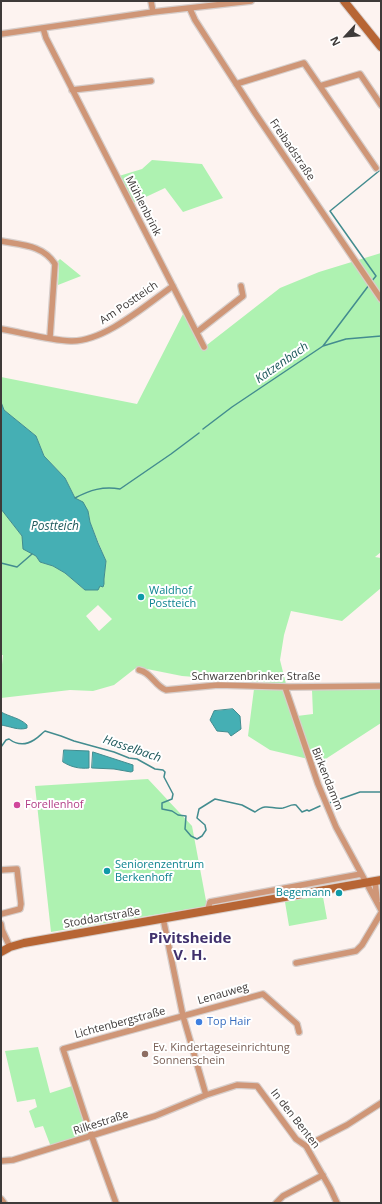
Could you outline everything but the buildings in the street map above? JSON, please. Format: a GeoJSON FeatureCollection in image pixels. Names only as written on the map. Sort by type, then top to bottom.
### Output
{"type":"FeatureCollection","features":[{"type":"Feature","properties":{"kind":"main road"},"geometry":{"type":"LineString","coordinates":[[344,1],[381,47]]}},
{"type":"Feature","properties":{"kind":"main road","name":"Stoddartstraße"},"geometry":{"type":"LineString","coordinates":[[1,952],[24,943],[378,880]]}},
{"type":"Feature","properties":{"kind":"street"},"geometry":{"type":"LineString","coordinates":[[151,1],[153,12]]}},
{"type":"Feature","properties":{"kind":"street"},"geometry":{"type":"LineString","coordinates":[[1,34],[153,12],[251,1]]}},
{"type":"Feature","properties":{"kind":"street","name":"Freibadstraße"},"geometry":{"type":"LineString","coordinates":[[190,9],[195,20],[236,84],[381,299]]}},
{"type":"Feature","properties":{"kind":"street","name":"Mühlenbrink"},"geometry":{"type":"LineString","coordinates":[[43,28],[46,38],[72,90],[204,348]]}},
{"type":"Feature","properties":{"kind":"street"},"geometry":{"type":"LineString","coordinates":[[236,84],[304,63],[376,168]]}},
{"type":"Feature","properties":{"kind":"street"},"geometry":{"type":"LineString","coordinates":[[320,86],[360,74],[381,105]]}},
{"type":"Feature","properties":{"kind":"street"},"geometry":{"type":"LineString","coordinates":[[72,90],[151,81]]}},
{"type":"Feature","properties":{"kind":"street"},"geometry":{"type":"LineString","coordinates":[[1,241],[45,252],[56,264],[50,337]]}},
{"type":"Feature","properties":{"kind":"street","name":"Am Postteich"},"geometry":{"type":"LineString","coordinates":[[1,329],[71,341],[83,340],[110,330],[172,286]]}},
{"type":"Feature","properties":{"kind":"street"},"geometry":{"type":"LineString","coordinates":[[197,332],[243,296],[241,286]]}},
{"type":"Feature","properties":{"kind":"street","name":"Schwarzenbrinker Straße"},"geometry":{"type":"LineString","coordinates":[[139,670],[150,676],[159,687],[166,690],[218,686],[381,686]]}},
{"type":"Feature","properties":{"kind":"street","name":"Birkendamm"},"geometry":{"type":"LineString","coordinates":[[285,687],[318,784],[336,827],[381,912]]}},
{"type":"Feature","properties":{"kind":"street"},"geometry":{"type":"LineString","coordinates":[[1,870],[17,868],[21,904],[20,909],[1,914]]}},
{"type":"Feature","properties":{"kind":"street","name":"Stoddartstraße"},"geometry":{"type":"LineString","coordinates":[[208,910],[210,902],[361,874]]}},
{"type":"Feature","properties":{"kind":"street"},"geometry":{"type":"LineString","coordinates":[[377,902],[378,880]]}},
{"type":"Feature","properties":{"kind":"street"},"geometry":{"type":"LineString","coordinates":[[296,963],[356,950],[362,945],[381,912]]}},
{"type":"Feature","properties":{"kind":"street"},"geometry":{"type":"LineString","coordinates":[[162,918],[183,1016],[206,1095]]}},
{"type":"Feature","properties":{"kind":"street"},"geometry":{"type":"LineString","coordinates":[[1,924],[10,948]]}},
{"type":"Feature","properties":{"kind":"street","name":"Lenauweg"},"geometry":{"type":"LineString","coordinates":[[183,1016],[263,994],[297,1024],[299,1032]]}},
{"type":"Feature","properties":{"kind":"street","name":"Lichtenbergstraße"},"geometry":{"type":"LineString","coordinates":[[92,1137],[63,1048],[183,1016]]}},
{"type":"Feature","properties":{"kind":"street","name":"In den Benten"},"geometry":{"type":"LineString","coordinates":[[206,1095],[236,1085],[257,1086],[296,1139],[306,1146],[337,1203]]}},
{"type":"Feature","properties":{"kind":"street","name":"Rilkestraße"},"geometry":{"type":"LineString","coordinates":[[1,1161],[14,1160],[92,1137],[155,1116],[206,1095]]}},
{"type":"Feature","properties":{"kind":"street"},"geometry":{"type":"LineString","coordinates":[[306,1146],[347,1125],[381,1103]]}},
{"type":"Feature","properties":{"kind":"street"},"geometry":{"type":"LineString","coordinates":[[92,1137],[116,1203]]}},
{"type":"Feature","properties":{"kind":"street"},"geometry":{"type":"LineString","coordinates":[[276,1203],[283,1196],[323,1176]]}},
{"type":"Feature","properties":{"kind":"street"},"geometry":{"type":"LineString","coordinates":[[1,1199],[4,1203]]}},
{"type":"Feature","properties":{"kind":"green space"},"geometry":{"type":"Polygon","coordinates":[[[152,160],[202,164],[223,198],[183,212],[165,188],[133,203],[119,176],[142,169],[152,160]]]}},
{"type":"Feature","properties":{"kind":"green space"},"geometry":{"type":"Polygon","coordinates":[[[381,253],[381,552],[375,557],[381,558],[381,588],[342,621],[291,611],[284,635],[280,660],[286,684],[182,676],[137,667],[114,685],[93,691],[70,690],[1,698],[3,655],[1,655],[1,509],[22,536],[32,554],[36,556],[40,562],[53,566],[65,573],[85,590],[100,586],[103,587],[106,561],[90,522],[88,511],[75,498],[65,478],[44,456],[36,436],[4,410],[1,402],[1,377],[137,404],[183,314],[203,348],[280,288],[319,272],[381,253]],[[98,605],[86,616],[99,631],[112,619],[98,605]]]}},
{"type":"Feature","properties":{"kind":"green space"},"geometry":{"type":"Polygon","coordinates":[[[60,259],[81,276],[58,285],[58,261],[60,259]]]}},
{"type":"Feature","properties":{"kind":"green space"},"geometry":{"type":"Polygon","coordinates":[[[286,688],[297,716],[313,714],[312,690],[381,689],[381,723],[321,762],[270,750],[248,736],[254,689],[286,688]]]}},
{"type":"Feature","properties":{"kind":"green space"},"geometry":{"type":"Polygon","coordinates":[[[148,779],[192,826],[207,906],[51,932],[35,786],[148,779]]]}},
{"type":"Feature","properties":{"kind":"green space"},"geometry":{"type":"Polygon","coordinates":[[[323,897],[327,919],[289,926],[285,902],[323,897]]]}},
{"type":"Feature","properties":{"kind":"green space"},"geometry":{"type":"Polygon","coordinates":[[[38,1047],[50,1093],[72,1086],[88,1136],[51,1147],[43,1126],[35,1128],[29,1111],[37,1107],[35,1099],[17,1102],[5,1051],[38,1047]]]}},
{"type":"Feature","properties":{"kind":"water","name":"Postteich"},"geometry":{"type":"Polygon","coordinates":[[[1,402],[4,410],[36,436],[44,456],[65,478],[75,498],[83,502],[88,511],[90,522],[106,561],[104,584],[103,587],[100,586],[98,590],[85,590],[65,573],[53,566],[40,562],[36,556],[23,549],[22,536],[1,509],[1,402]]]}},
{"type":"Feature","properties":{"kind":"water"},"geometry":{"type":"Polygon","coordinates":[[[233,709],[240,716],[241,729],[231,736],[228,732],[217,731],[210,720],[214,711],[233,709]]]}},
{"type":"Feature","properties":{"kind":"water"},"geometry":{"type":"Polygon","coordinates":[[[1,712],[21,721],[27,725],[27,728],[17,729],[1,725],[1,712]]]}},
{"type":"Feature","properties":{"kind":"water"},"geometry":{"type":"Polygon","coordinates":[[[64,750],[89,751],[89,768],[75,767],[63,762],[64,750]]]}},
{"type":"Feature","properties":{"kind":"water"},"geometry":{"type":"Polygon","coordinates":[[[93,752],[133,765],[133,771],[92,768],[93,752]]]}},
{"type":"Feature","properties":{"kind":"waterway"},"geometry":{"type":"LineString","coordinates":[[371,282],[376,276],[330,211],[379,171]]}},
{"type":"Feature","properties":{"kind":"waterway"},"geometry":{"type":"LineString","coordinates":[[323,346],[369,285]]}},
{"type":"Feature","properties":{"kind":"waterway","name":"Katzenbach"},"geometry":{"type":"LineString","coordinates":[[203,429],[232,407],[323,346],[346,339],[381,336]]}},
{"type":"Feature","properties":{"kind":"waterway","name":"Katzenbach"},"geometry":{"type":"LineString","coordinates":[[75,498],[97,489],[120,489],[199,433]]}},
{"type":"Feature","properties":{"kind":"waterway","name":"Katzenbach"},"geometry":{"type":"LineString","coordinates":[[1,563],[17,567],[32,554]]}},
{"type":"Feature","properties":{"kind":"waterway","name":"Hasselbach"},"geometry":{"type":"LineString","coordinates":[[1,747],[6,740],[9,739],[22,744],[31,742],[45,731],[129,758],[137,759],[155,769],[163,770],[165,772],[164,777],[173,794],[172,799],[162,803],[162,809],[172,811],[178,815],[186,816],[185,829],[191,836],[197,839],[202,836],[206,830],[205,825],[197,818],[199,809],[215,799],[242,805],[255,812],[263,807],[283,808],[291,805],[296,805],[302,812],[307,810],[309,811],[320,806]]}},
{"type":"Feature","properties":{"kind":"waterway","name":"Hasselbach"},"geometry":{"type":"LineString","coordinates":[[329,803],[360,792],[381,792]]}},
{"type":"Feature","properties":{"kind":"place","name":"Waldhof Postteich"},"geometry":{"type":"Point","coordinates":[141,597]}},
{"type":"Feature","properties":{"kind":"place","name":"Forellenhof"},"geometry":{"type":"Point","coordinates":[17,805]}},
{"type":"Feature","properties":{"kind":"place","name":"Seniorenzentrum Berkenhoff"},"geometry":{"type":"Point","coordinates":[107,871]}},
{"type":"Feature","properties":{"kind":"place","name":"Begemann"},"geometry":{"type":"Point","coordinates":[339,893]}},
{"type":"Feature","properties":{"kind":"place","name":"Top Hair"},"geometry":{"type":"Point","coordinates":[199,1022]}},
{"type":"Feature","properties":{"kind":"place","name":"Ev. Kindertageseinrichtung Sonnenschein"},"geometry":{"type":"Point","coordinates":[145,1054]}},
{"type":"Feature","properties":{"kind":"district","name":"Pivitsheide V. H."},"geometry":{"type":"Point","coordinates":[190,948]}}]}
